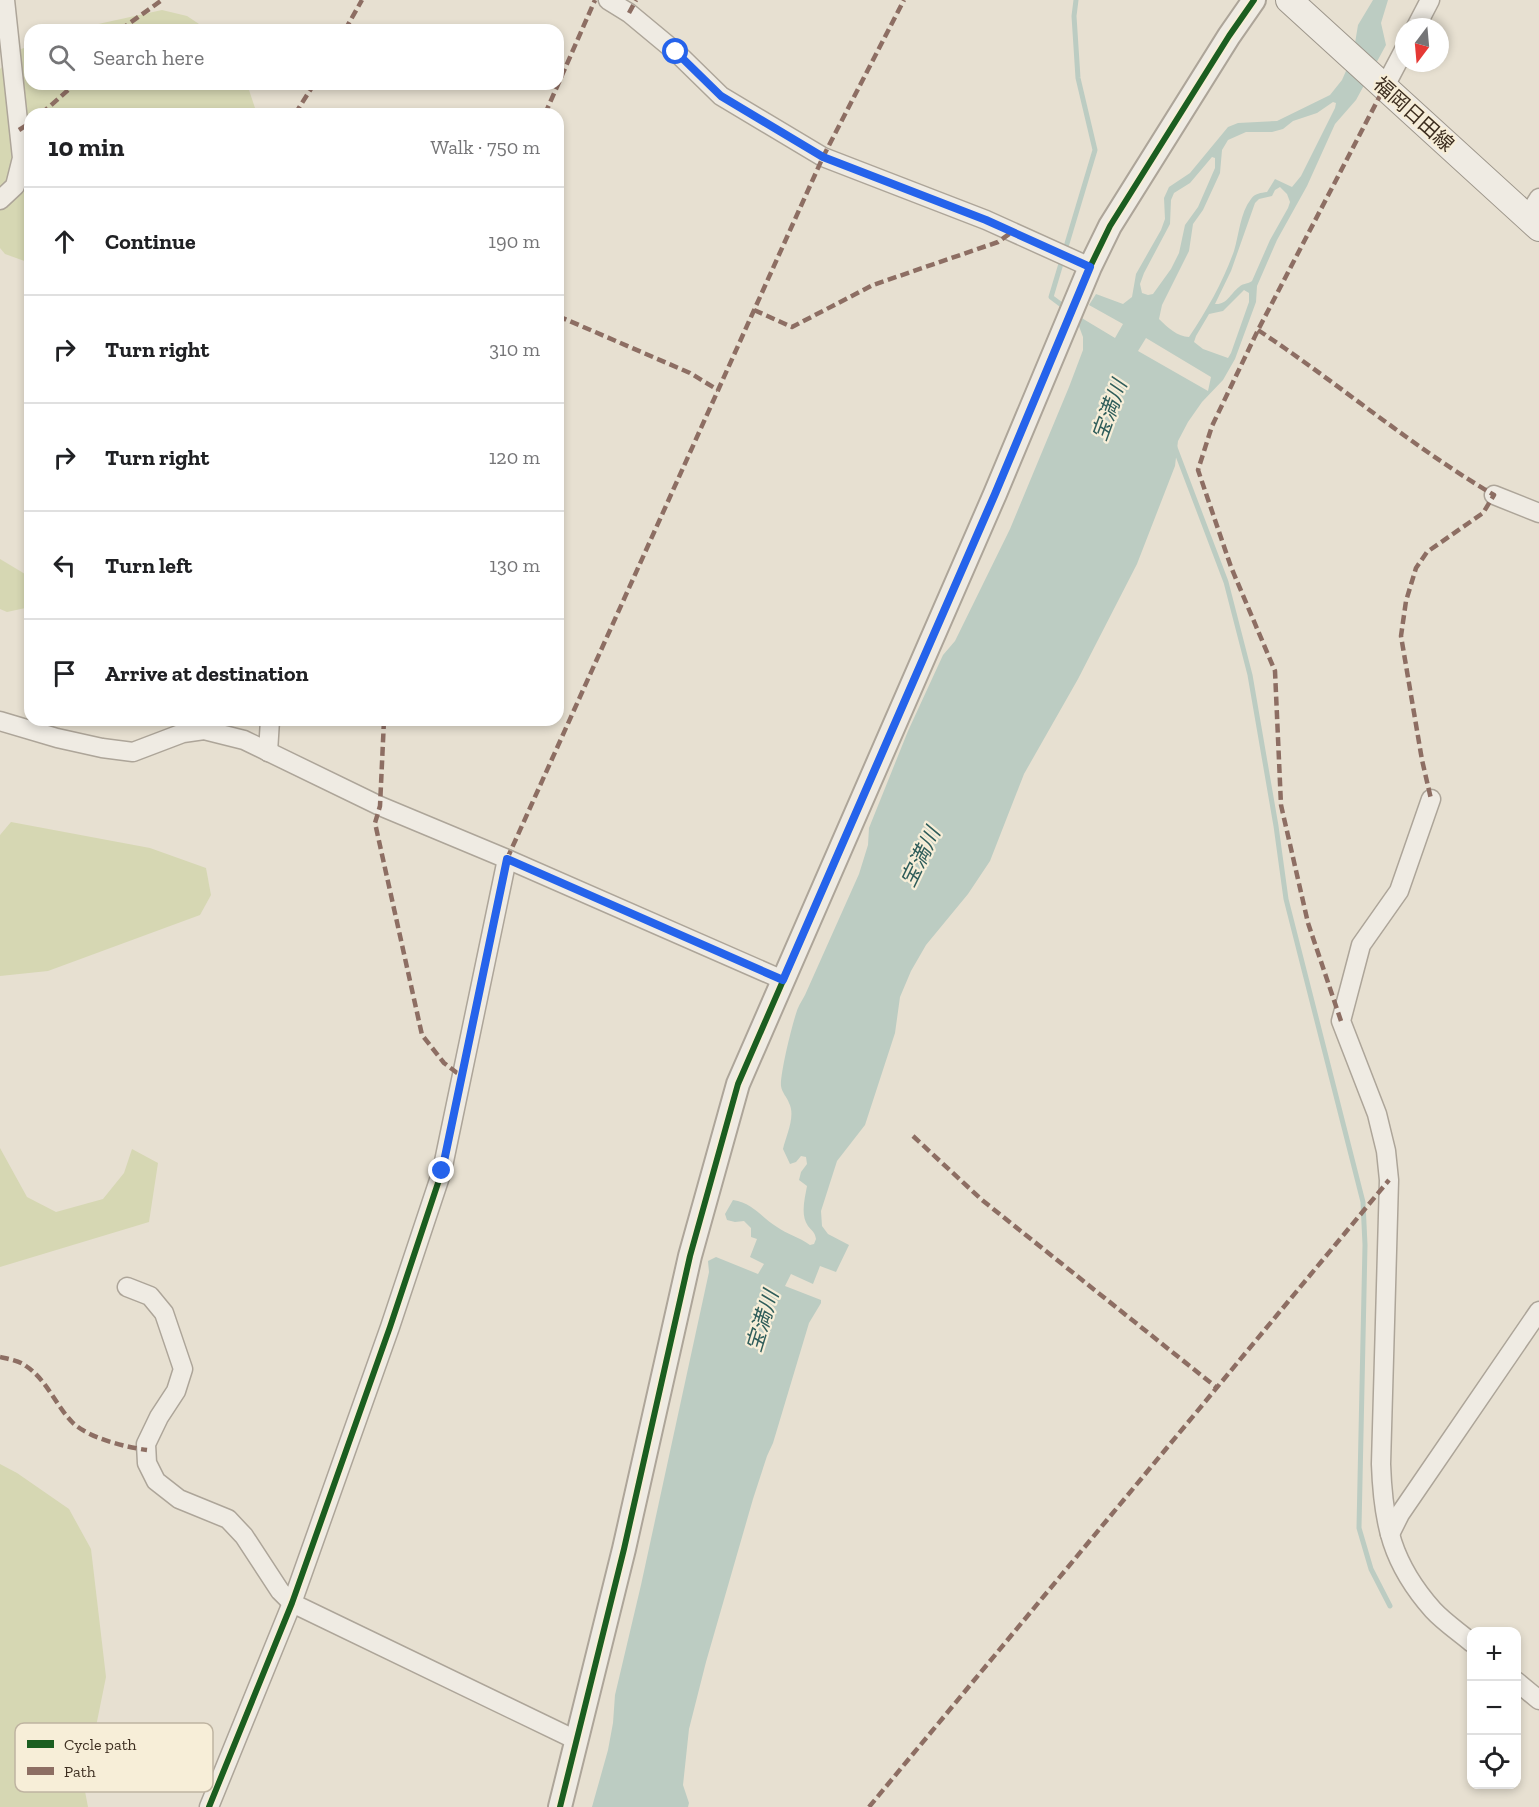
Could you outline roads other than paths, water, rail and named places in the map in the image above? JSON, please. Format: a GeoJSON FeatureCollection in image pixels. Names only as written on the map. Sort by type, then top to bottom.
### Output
{"type":"FeatureCollection","features":[{"type":"Feature","properties":{"kind":"main road","name":"福岡日田線"},"geometry":{"type":"LineString","coordinates":[[1289,0],[1380,84],[1535,214]]}},
{"type":"Feature","properties":{"kind":"street"},"geometry":{"type":"LineString","coordinates":[[608,0],[629,13],[676,52],[721,96],[823,157],[986,220],[1090,267]]}},
{"type":"Feature","properties":{"kind":"street"},"geometry":{"type":"LineString","coordinates":[[560,1807],[624,1549],[690,1256],[738,1084],[991,505],[1090,267],[1110,226],[1222,46],[1254,0]]}},
{"type":"Feature","properties":{"kind":"street"},"geometry":{"type":"LineString","coordinates":[[1421,18],[1430,0]]}},
{"type":"Feature","properties":{"kind":"street"},"geometry":{"type":"LineString","coordinates":[[0,200],[15,186],[22,158],[4,10]]}},
{"type":"Feature","properties":{"kind":"street"},"geometry":{"type":"LineString","coordinates":[[1380,84],[1395,63]]}},
{"type":"Feature","properties":{"kind":"street"},"geometry":{"type":"LineString","coordinates":[[1494,495],[1539,513]]}},
{"type":"Feature","properties":{"kind":"street"},"geometry":{"type":"LineString","coordinates":[[0,721],[57,738],[133,752],[183,733],[204,730],[244,740],[380,806],[783,980]]}},
{"type":"Feature","properties":{"kind":"street"},"geometry":{"type":"LineString","coordinates":[[268,752],[270,726]]}},
{"type":"Feature","properties":{"kind":"street"},"geometry":{"type":"LineString","coordinates":[[1431,799],[1399,891],[1361,945],[1341,1021],[1377,1114],[1386,1151],[1389,1180],[1381,1464],[1382,1501],[1395,1556],[1409,1579],[1433,1611],[1467,1639]]}},
{"type":"Feature","properties":{"kind":"street"},"geometry":{"type":"LineString","coordinates":[[209,1807],[292,1603],[442,1171],[507,859]]}},
{"type":"Feature","properties":{"kind":"street"},"geometry":{"type":"LineString","coordinates":[[127,1287],[150,1296],[164,1313],[183,1370],[176,1390],[146,1444],[147,1463],[156,1481],[178,1499],[228,1519],[244,1536],[280,1591],[292,1603],[576,1740]]}},
{"type":"Feature","properties":{"kind":"street"},"geometry":{"type":"LineString","coordinates":[[1390,1534],[1400,1514],[1539,1311]]}},
{"type":"Feature","properties":{"kind":"street"},"geometry":{"type":"LineString","coordinates":[[1521,1685],[1539,1700]]}},
{"type":"Feature","properties":{"kind":"water","name":"宝満川"},"geometry":{"type":"Polygon","coordinates":[[[1373,0],[1388,0],[1381,23],[1386,45],[1356,100],[1335,124],[1307,186],[1277,240],[1257,286],[1256,302],[1235,359],[1223,380],[1202,402],[1188,422],[1178,441],[1175,466],[1137,564],[1078,679],[1024,774],[990,861],[968,894],[926,945],[900,997],[895,1033],[865,1125],[837,1161],[821,1211],[822,1226],[828,1234],[849,1245],[836,1272],[820,1266],[813,1284],[791,1274],[785,1286],[821,1300],[821,1303],[809,1323],[773,1443],[753,1499],[706,1662],[689,1729],[683,1785],[689,1803],[688,1807],[592,1807],[608,1750],[615,1695],[709,1272],[708,1261],[716,1257],[758,1274],[764,1264],[750,1257],[757,1239],[751,1237],[751,1228],[744,1221],[727,1220],[725,1214],[733,1200],[751,1207],[777,1227],[810,1245],[814,1244],[816,1239],[804,1217],[807,1186],[799,1180],[807,1164],[806,1157],[801,1156],[796,1162],[790,1164],[783,1149],[790,1126],[791,1108],[781,1086],[781,1080],[793,1024],[859,874],[868,845],[869,828],[908,731],[943,655],[955,641],[1010,529],[1069,387],[1083,350],[1083,337],[1077,321],[1080,317],[1115,338],[1123,324],[1089,305],[1096,294],[1123,304],[1132,297],[1136,274],[1165,219],[1164,198],[1169,187],[1190,173],[1228,127],[1238,123],[1277,121],[1330,95],[1342,80],[1353,55],[1358,25],[1373,0]],[[1333,102],[1317,113],[1293,121],[1283,129],[1272,132],[1246,132],[1228,140],[1222,150],[1220,173],[1203,210],[1193,224],[1189,251],[1162,305],[1159,319],[1173,331],[1189,337],[1225,274],[1247,205],[1254,196],[1267,192],[1275,179],[1292,187],[1301,176],[1336,103],[1333,102]],[[1212,157],[1190,183],[1174,193],[1171,200],[1170,224],[1144,273],[1140,284],[1142,293],[1153,294],[1171,269],[1179,253],[1185,225],[1198,207],[1215,168],[1215,158],[1212,157]],[[1280,187],[1272,196],[1259,199],[1255,203],[1231,271],[1215,304],[1223,303],[1241,286],[1252,281],[1290,202],[1287,194],[1280,187]],[[1244,290],[1223,311],[1209,314],[1194,342],[1203,349],[1228,358],[1249,302],[1249,293],[1244,290]],[[1146,338],[1138,351],[1208,391],[1211,377],[1146,338]]]}},
{"type":"Feature","properties":{"kind":"waterway"},"geometry":{"type":"LineString","coordinates":[[1067,309],[1051,297],[1095,150],[1078,78],[1074,16],[1076,0]]}},
{"type":"Feature","properties":{"kind":"waterway"},"geometry":{"type":"LineString","coordinates":[[1174,445],[1226,582],[1250,675],[1286,899],[1363,1202],[1365,1245],[1359,1528],[1371,1569],[1390,1606]]}}]}
